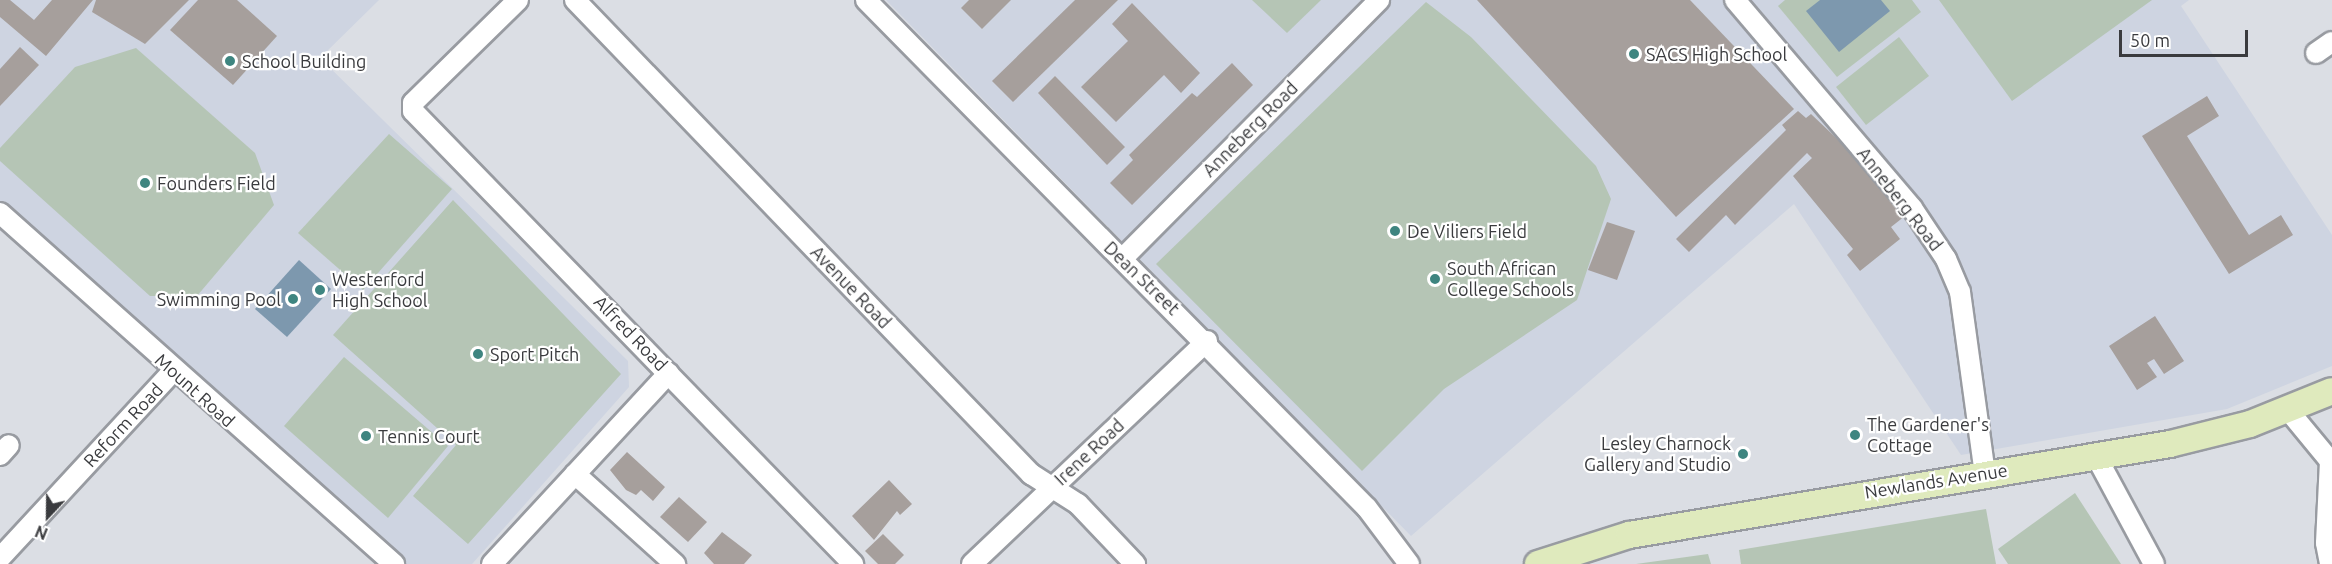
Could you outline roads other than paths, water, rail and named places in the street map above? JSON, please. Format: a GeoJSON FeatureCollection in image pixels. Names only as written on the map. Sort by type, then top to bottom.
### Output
{"type":"FeatureCollection","features":[{"type":"Feature","properties":{"kind":"main road","name":"Newlands Avenue"},"geometry":{"type":"LineString","coordinates":[[1538,564],[1629,535],[1985,474],[2097,458],[2213,434],[2288,410],[2332,391]]}},
{"type":"Feature","properties":{"kind":"street","name":"Alfred Road"},"geometry":{"type":"LineString","coordinates":[[518,0],[413,103],[416,115],[853,564]]}},
{"type":"Feature","properties":{"kind":"street","name":"Avenue Road"},"geometry":{"type":"LineString","coordinates":[[575,0],[1031,474],[1053,486],[1135,564]]}},
{"type":"Feature","properties":{"kind":"street","name":"Dean Street"},"geometry":{"type":"LineString","coordinates":[[866,0],[1207,342],[1367,508],[1409,564]]}},
{"type":"Feature","properties":{"kind":"street","name":"Anneberg Road"},"geometry":{"type":"LineString","coordinates":[[1122,259],[1379,0]]}},
{"type":"Feature","properties":{"kind":"street","name":"Anneberg Road"},"geometry":{"type":"LineString","coordinates":[[1735,0],[1912,208],[1947,259],[1960,292],[1985,474]]}},
{"type":"Feature","properties":{"kind":"street","name":"Mount Road"},"geometry":{"type":"LineString","coordinates":[[0,213],[174,371],[394,564]]}},
{"type":"Feature","properties":{"kind":"street","name":"Irene Road"},"geometry":{"type":"LineString","coordinates":[[972,564],[1207,342]]}},
{"type":"Feature","properties":{"kind":"street","name":"Reform Road"},"geometry":{"type":"LineString","coordinates":[[0,558],[174,371]]}},
{"type":"Feature","properties":{"kind":"street"},"geometry":{"type":"LineString","coordinates":[[492,564],[669,373]]}},
{"type":"Feature","properties":{"kind":"street"},"geometry":{"type":"LineString","coordinates":[[2288,410],[2331,461],[2326,543],[2330,564]]}},
{"type":"Feature","properties":{"kind":"street"},"geometry":{"type":"LineString","coordinates":[[2097,458],[2154,564]]}},
{"type":"Feature","properties":{"kind":"street"},"geometry":{"type":"LineString","coordinates":[[575,474],[675,564]]}},
{"type":"Feature","properties":{"kind":"water"},"geometry":{"type":"Polygon","coordinates":[[[1820,0],[1881,0],[1890,11],[1839,52],[1806,11],[1820,0]]]}},
{"type":"Feature","properties":{"kind":"water","name":"Swimming Pool"},"geometry":{"type":"Polygon","coordinates":[[[299,260],[331,289],[287,337],[255,309],[299,260]]]}},
{"type":"Feature","properties":{"kind":"place","name":"SACS High School"},"geometry":{"type":"Point","coordinates":[1634,54]}},
{"type":"Feature","properties":{"kind":"place","name":"School Building"},"geometry":{"type":"Point","coordinates":[230,61]}},
{"type":"Feature","properties":{"kind":"place","name":"Founders Field"},"geometry":{"type":"Point","coordinates":[145,183]}},
{"type":"Feature","properties":{"kind":"place","name":"De Viliers Field"},"geometry":{"type":"Point","coordinates":[1395,231]}},
{"type":"Feature","properties":{"kind":"place","name":"South African College Schools"},"geometry":{"type":"Point","coordinates":[1435,279]}},
{"type":"Feature","properties":{"kind":"place","name":"Westerford High School"},"geometry":{"type":"Point","coordinates":[320,290]}},
{"type":"Feature","properties":{"kind":"place","name":"Swimming Pool"},"geometry":{"type":"Point","coordinates":[293,299]}},
{"type":"Feature","properties":{"kind":"place","name":"Sport Pitch"},"geometry":{"type":"Point","coordinates":[478,354]}},
{"type":"Feature","properties":{"kind":"place","name":"The Gardener's Cottage"},"geometry":{"type":"Point","coordinates":[1855,435]}},
{"type":"Feature","properties":{"kind":"place","name":"Tennis Court"},"geometry":{"type":"Point","coordinates":[366,436]}},
{"type":"Feature","properties":{"kind":"place","name":"Lesley Charnock Gallery and Studio"},"geometry":{"type":"Point","coordinates":[1743,454]}}]}
